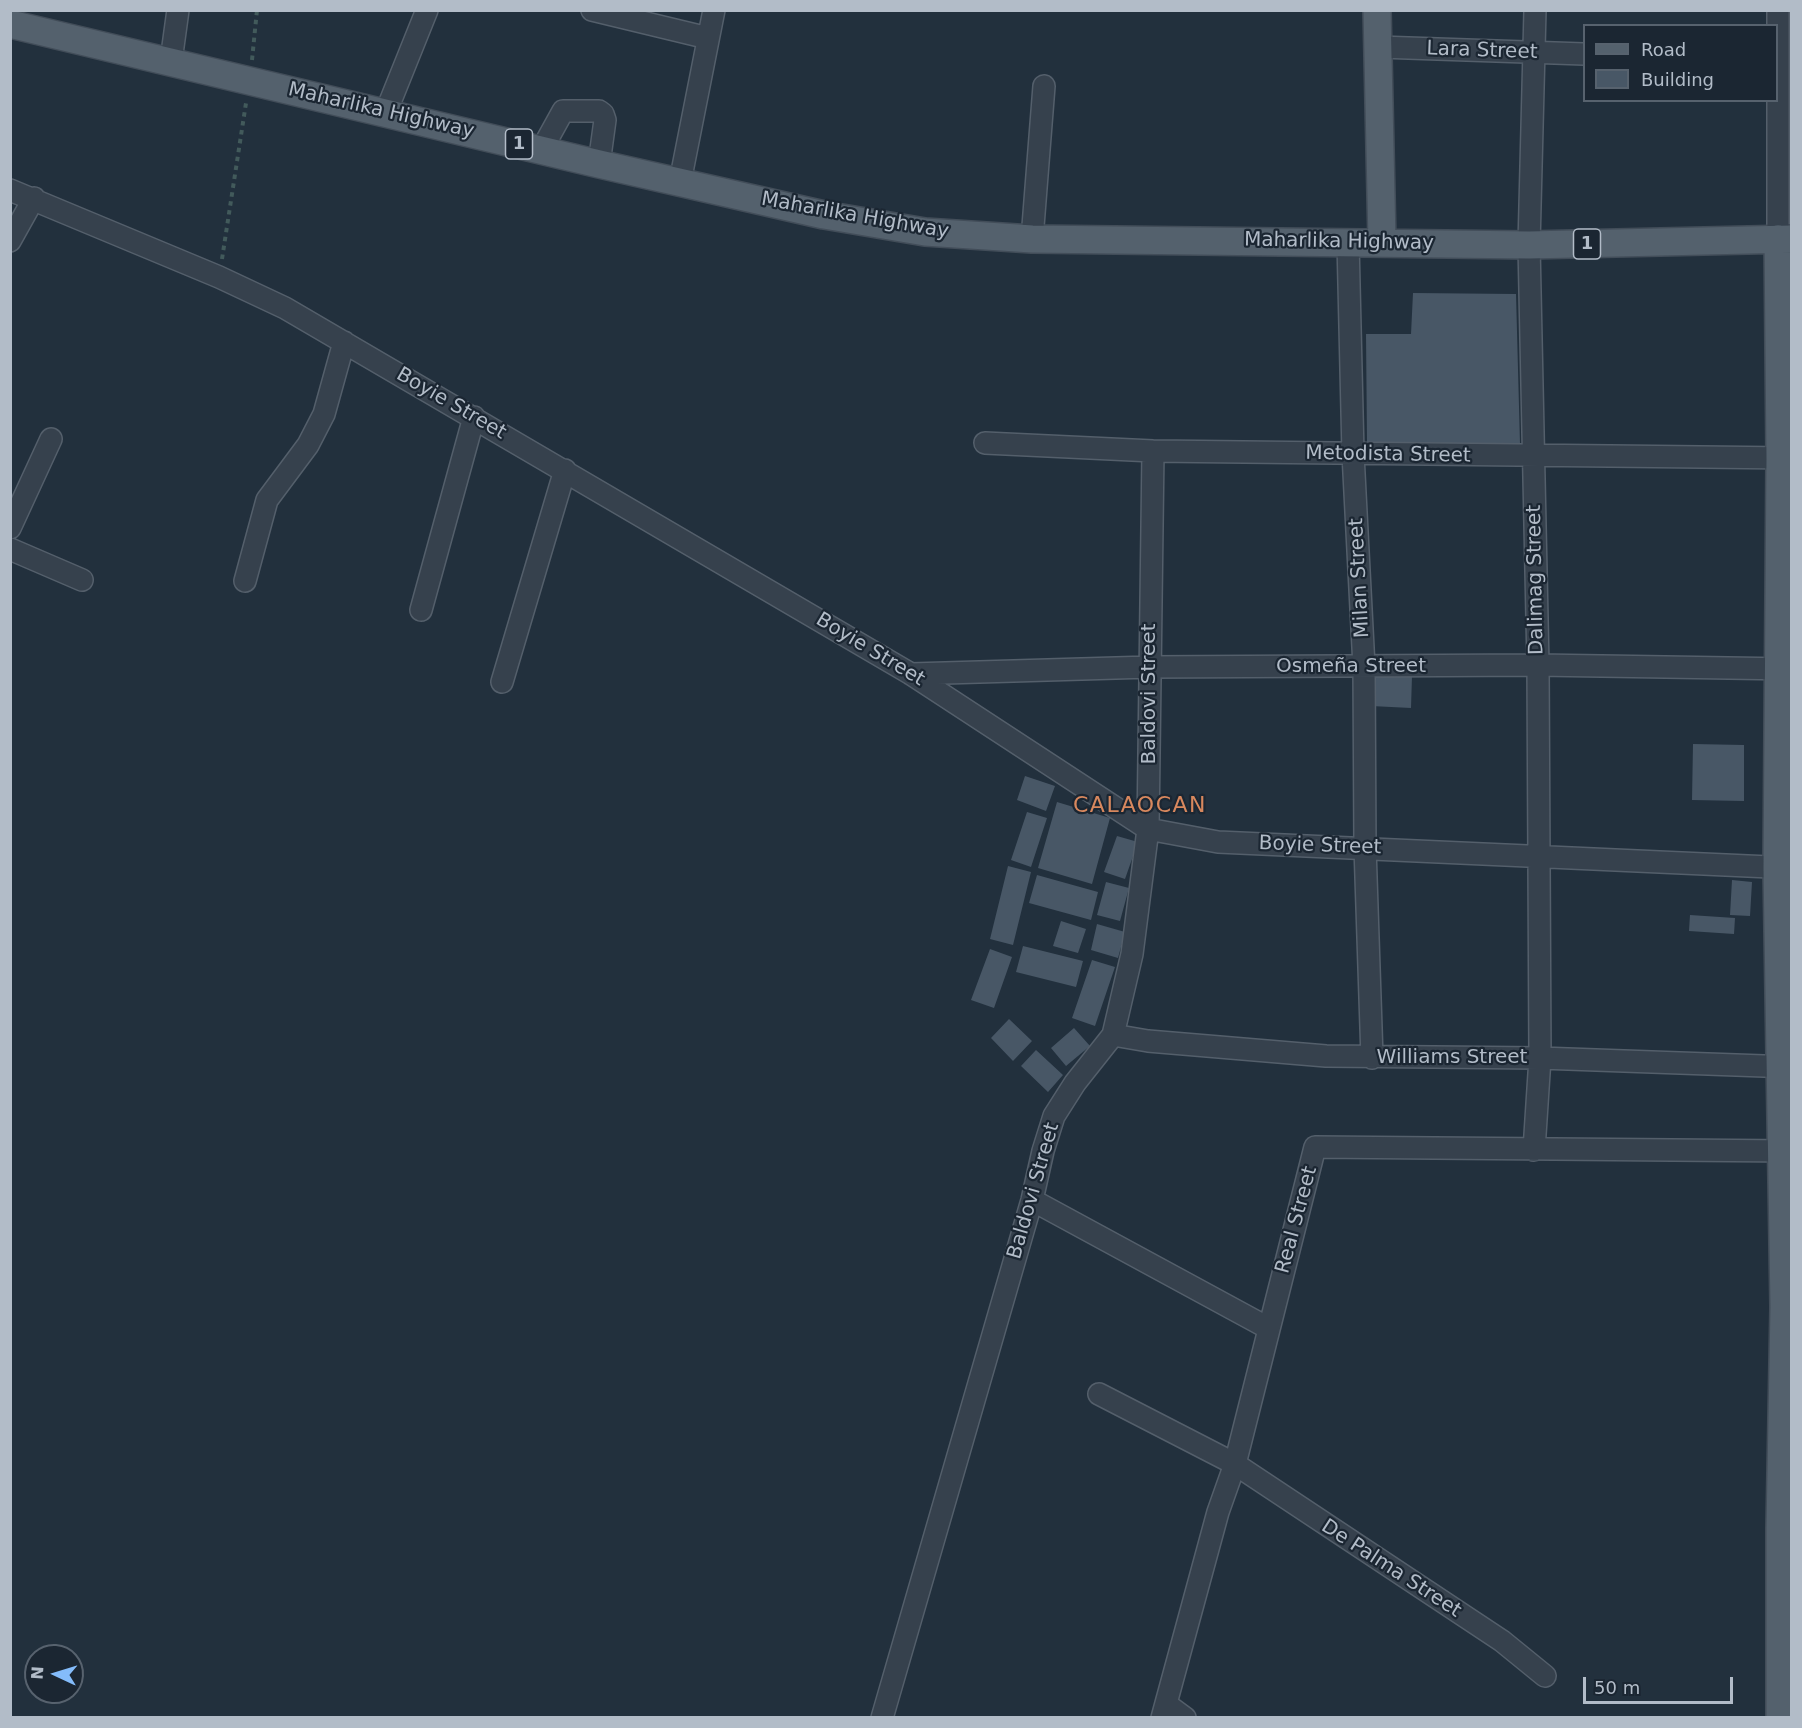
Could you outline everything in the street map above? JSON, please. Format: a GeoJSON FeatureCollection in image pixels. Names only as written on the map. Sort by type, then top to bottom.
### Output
{"type":"FeatureCollection","features":[{"type":"Feature","properties":{"kind":"main road"},"geometry":{"type":"LineString","coordinates":[[1377,10],[1382,242]]}},
{"type":"Feature","properties":{"kind":"main road","name":"Maharlika Highway"},"geometry":{"type":"LineString","coordinates":[[10,24],[599,164],[824,215],[925,232],[1032,239],[1529,245],[1785,239]]}},
{"type":"Feature","properties":{"kind":"main road"},"geometry":{"type":"LineString","coordinates":[[1780,1718],[1785,1642],[1788,1307],[1784,868],[1785,239]]}},
{"type":"Feature","properties":{"kind":"street"},"geometry":{"type":"LineString","coordinates":[[171,62],[178,10]]}},
{"type":"Feature","properties":{"kind":"street"},"geometry":{"type":"LineString","coordinates":[[386,112],[427,10]]}},
{"type":"Feature","properties":{"kind":"street"},"geometry":{"type":"LineString","coordinates":[[592,10],[708,38]]}},
{"type":"Feature","properties":{"kind":"street"},"geometry":{"type":"LineString","coordinates":[[680,182],[714,10]]}},
{"type":"Feature","properties":{"kind":"street","name":"Dalimag Street"},"geometry":{"type":"LineString","coordinates":[[1534,1150],[1540,1058],[1538,665],[1529,245],[1535,10]]}},
{"type":"Feature","properties":{"kind":"street"},"geometry":{"type":"LineString","coordinates":[[1778,10],[1782,56],[1785,239]]}},
{"type":"Feature","properties":{"kind":"street","name":"Lara Street"},"geometry":{"type":"LineString","coordinates":[[1379,47],[1583,54]]}},
{"type":"Feature","properties":{"kind":"street"},"geometry":{"type":"LineString","coordinates":[[1032,239],[1044,86]]}},
{"type":"Feature","properties":{"kind":"street"},"geometry":{"type":"LineString","coordinates":[[543,149],[563,111],[598,111],[604,117],[599,164]]}},
{"type":"Feature","properties":{"kind":"street","name":"Boyie Street"},"geometry":{"type":"LineString","coordinates":[[10,190],[34,198],[285,308],[911,674],[1148,829],[1180,837],[1218,842],[1784,868]]}},
{"type":"Feature","properties":{"kind":"street"},"geometry":{"type":"LineString","coordinates":[[10,241],[34,198]]}},
{"type":"Feature","properties":{"kind":"street","name":"Milan Street"},"geometry":{"type":"LineString","coordinates":[[1348,242],[1353,454],[1364,667],[1365,847],[1372,1058]]}},
{"type":"Feature","properties":{"kind":"street"},"geometry":{"type":"LineString","coordinates":[[245,581],[267,500],[308,445],[324,414],[344,342]]}},
{"type":"Feature","properties":{"kind":"street"},"geometry":{"type":"LineString","coordinates":[[421,610],[474,417]]}},
{"type":"Feature","properties":{"kind":"street"},"geometry":{"type":"LineString","coordinates":[[10,528],[51,439]]}},
{"type":"Feature","properties":{"kind":"street","name":"Metodista Street"},"geometry":{"type":"LineString","coordinates":[[985,443],[1153,451],[1786,458]]}},
{"type":"Feature","properties":{"kind":"street","name":"Baldovi Street"},"geometry":{"type":"LineString","coordinates":[[882,1718],[1032,1200],[1054,1116],[1075,1083],[1113,1035],[1132,954],[1148,829],[1153,451]]}},
{"type":"Feature","properties":{"kind":"street"},"geometry":{"type":"LineString","coordinates":[[502,682],[565,470]]}},
{"type":"Feature","properties":{"kind":"street"},"geometry":{"type":"LineString","coordinates":[[10,549],[82,580]]}},
{"type":"Feature","properties":{"kind":"street","name":"Osmeña Street"},"geometry":{"type":"LineString","coordinates":[[911,674],[1150,667],[1538,665],[1785,668]]}},
{"type":"Feature","properties":{"kind":"street","name":"Williams Street"},"geometry":{"type":"LineString","coordinates":[[1113,1035],[1148,1041],[1372,1058],[1540,1058],[1786,1067]]}},
{"type":"Feature","properties":{"kind":"street","name":"Real Street"},"geometry":{"type":"LineString","coordinates":[[1164,1711],[1218,1512],[1235,1464],[1315,1147],[1787,1151]]}},
{"type":"Feature","properties":{"kind":"street"},"geometry":{"type":"LineString","coordinates":[[1032,1200],[1268,1328]]}},
{"type":"Feature","properties":{"kind":"street","name":"De Palma Street"},"geometry":{"type":"LineString","coordinates":[[1099,1394],[1235,1464],[1502,1641],[1545,1676]]}},
{"type":"Feature","properties":{"kind":"street"},"geometry":{"type":"LineString","coordinates":[[1164,1711],[1185,1718]]}},
{"type":"Feature","properties":{"kind":"path"},"geometry":{"type":"LineString","coordinates":[[219,278],[250,81],[257,10]]}},
{"type":"Feature","properties":{"kind":"building"},"geometry":{"type":"Polygon","coordinates":[[[1413,293],[1516,294],[1520,444],[1367,442],[1366,334],[1411,334],[1413,293]]]}},
{"type":"Feature","properties":{"kind":"building"},"geometry":{"type":"Polygon","coordinates":[[[1371,675],[1412,676],[1411,708],[1371,706],[1371,675]]]}},
{"type":"Feature","properties":{"kind":"building"},"geometry":{"type":"Polygon","coordinates":[[[1693,744],[1744,745],[1744,801],[1692,800],[1693,744]]]}},
{"type":"Feature","properties":{"kind":"building"},"geometry":{"type":"Polygon","coordinates":[[[1025,776],[1055,786],[1046,811],[1017,800],[1025,776]]]}},
{"type":"Feature","properties":{"kind":"building"},"geometry":{"type":"Polygon","coordinates":[[[1057,802],[1110,818],[1092,884],[1038,868],[1057,802]]]}},
{"type":"Feature","properties":{"kind":"building"},"geometry":{"type":"Polygon","coordinates":[[[1027,812],[1047,818],[1031,867],[1011,860],[1027,812]]]}},
{"type":"Feature","properties":{"kind":"building"},"geometry":{"type":"Polygon","coordinates":[[[1117,836],[1138,842],[1125,879],[1104,872],[1117,836]]]}},
{"type":"Feature","properties":{"kind":"building"},"geometry":{"type":"Polygon","coordinates":[[[1008,866],[1031,872],[1013,945],[990,939],[1008,866]]]}},
{"type":"Feature","properties":{"kind":"building"},"geometry":{"type":"Polygon","coordinates":[[[1037,875],[1098,892],[1091,920],[1029,903],[1037,875]]]}},
{"type":"Feature","properties":{"kind":"building"},"geometry":{"type":"Polygon","coordinates":[[[1732,880],[1752,882],[1750,916],[1730,915],[1732,880]]]}},
{"type":"Feature","properties":{"kind":"building"},"geometry":{"type":"Polygon","coordinates":[[[1106,882],[1129,888],[1120,921],[1097,915],[1106,882]]]}},
{"type":"Feature","properties":{"kind":"building"},"geometry":{"type":"Polygon","coordinates":[[[1690,915],[1735,918],[1734,934],[1689,931],[1690,915]]]}},
{"type":"Feature","properties":{"kind":"building"},"geometry":{"type":"Polygon","coordinates":[[[1061,921],[1086,929],[1078,953],[1053,946],[1061,921]]]}},
{"type":"Feature","properties":{"kind":"building"},"geometry":{"type":"Polygon","coordinates":[[[1097,924],[1125,932],[1118,958],[1091,950],[1097,924]]]}},
{"type":"Feature","properties":{"kind":"building"},"geometry":{"type":"Polygon","coordinates":[[[1023,946],[1083,961],[1076,987],[1016,972],[1023,946]]]}},
{"type":"Feature","properties":{"kind":"building"},"geometry":{"type":"Polygon","coordinates":[[[990,949],[1012,957],[994,1008],[971,1000],[990,949]]]}},
{"type":"Feature","properties":{"kind":"building"},"geometry":{"type":"Polygon","coordinates":[[[1092,960],[1115,967],[1095,1026],[1072,1018],[1092,960]]]}},
{"type":"Feature","properties":{"kind":"building"},"geometry":{"type":"Polygon","coordinates":[[[1009,1019],[1032,1041],[1013,1061],[991,1038],[1009,1019]]]}},
{"type":"Feature","properties":{"kind":"building"},"geometry":{"type":"Polygon","coordinates":[[[1074,1028],[1090,1046],[1066,1066],[1051,1048],[1074,1028]]]}},
{"type":"Feature","properties":{"kind":"building"},"geometry":{"type":"Polygon","coordinates":[[[1036,1050],[1063,1075],[1048,1092],[1021,1066],[1036,1050]]]}},
{"type":"Feature","properties":{"kind":"district","name":"CALAOCAN"},"geometry":{"type":"Point","coordinates":[1140,806]}}]}
